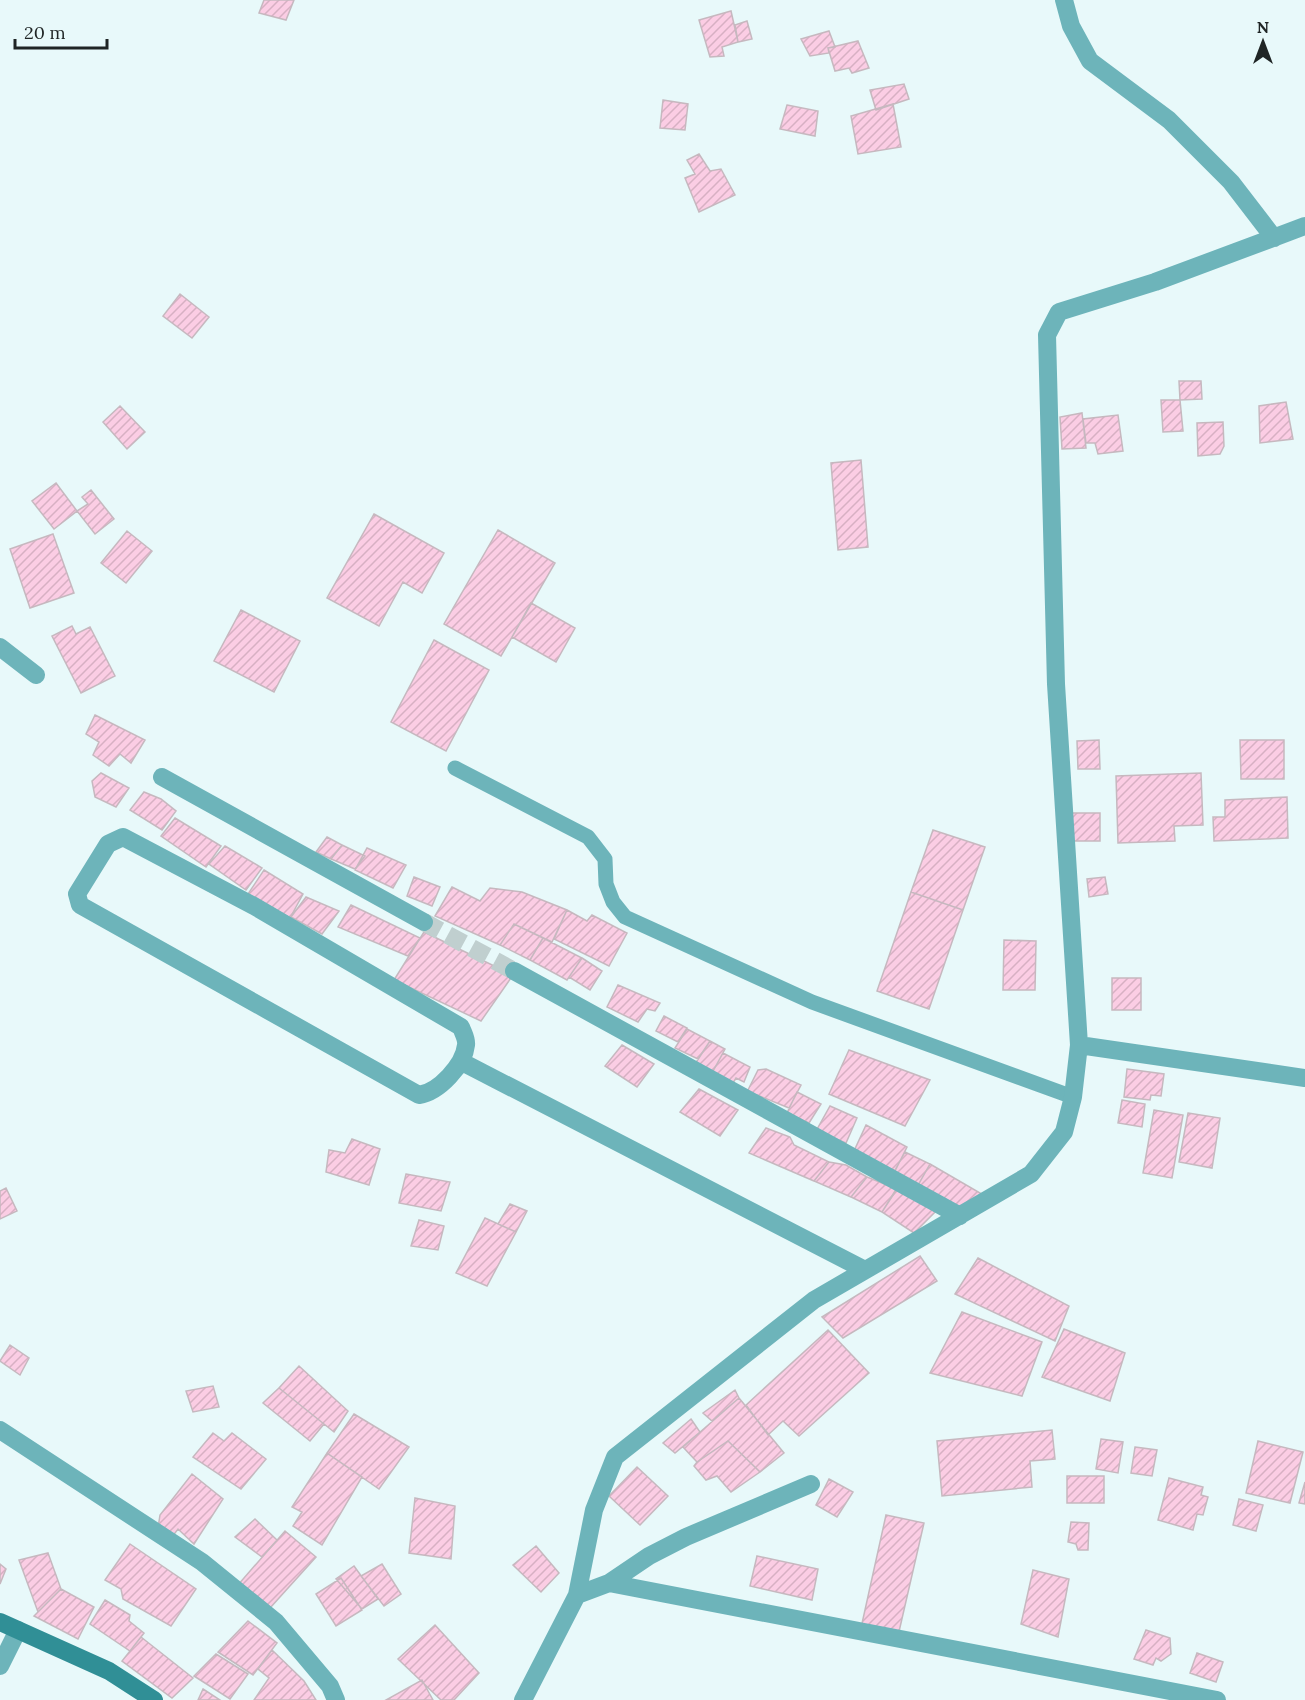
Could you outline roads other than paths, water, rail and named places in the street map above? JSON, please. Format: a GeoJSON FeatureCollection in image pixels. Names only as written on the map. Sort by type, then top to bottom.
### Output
{"type":"FeatureCollection","features":[{"type":"Feature","properties":{"kind":"street"},"geometry":{"type":"LineString","coordinates":[[1064,0],[1071,26],[1090,61],[1169,120],[1231,182],[1274,237]]}},
{"type":"Feature","properties":{"kind":"street"},"geometry":{"type":"LineString","coordinates":[[523,1700],[577,1595],[594,1510],[615,1457],[814,1300],[1031,1174],[1064,1132],[1073,1097],[1079,1045],[1056,684],[1047,335],[1059,312],[1155,282],[1305,226]]}},
{"type":"Feature","properties":{"kind":"street"},"geometry":{"type":"LineString","coordinates":[[0,647],[36,675]]}},
{"type":"Feature","properties":{"kind":"street"},"geometry":{"type":"LineString","coordinates":[[162,777],[424,922]]}},
{"type":"Feature","properties":{"kind":"street"},"geometry":{"type":"LineString","coordinates":[[123,837],[254,906],[461,1027],[467,1043],[462,1062],[430,1094],[419,1095],[80,905],[77,894],[108,844],[123,837]]}},
{"type":"Feature","properties":{"kind":"street"},"geometry":{"type":"LineString","coordinates":[[514,971],[960,1216]]}},
{"type":"Feature","properties":{"kind":"street"},"geometry":{"type":"LineString","coordinates":[[1079,1045],[1305,1078]]}},
{"type":"Feature","properties":{"kind":"street"},"geometry":{"type":"LineString","coordinates":[[462,1062],[865,1270]]}},
{"type":"Feature","properties":{"kind":"street"},"geometry":{"type":"LineString","coordinates":[[0,1430],[211,1569],[276,1622],[330,1686],[336,1700]]}},
{"type":"Feature","properties":{"kind":"street"},"geometry":{"type":"LineString","coordinates":[[577,1595],[609,1583],[649,1556],[686,1537],[734,1519],[811,1484]]}},
{"type":"Feature","properties":{"kind":"street"},"geometry":{"type":"LineString","coordinates":[[609,1583],[1217,1700]]}},
{"type":"Feature","properties":{"kind":"street"},"geometry":{"type":"LineString","coordinates":[[0,1622],[109,1671],[154,1700]]}},
{"type":"Feature","properties":{"kind":"street"},"geometry":{"type":"LineString","coordinates":[[0,1666],[18,1630]]}},
{"type":"Feature","properties":{"kind":"lane"},"geometry":{"type":"LineString","coordinates":[[455,768],[588,837],[605,859],[606,884],[613,902],[625,917],[812,1002],[1073,1097]]}},
{"type":"Feature","properties":{"kind":"tunnel"},"geometry":{"type":"LineString","coordinates":[[424,922],[514,971]]}}]}
